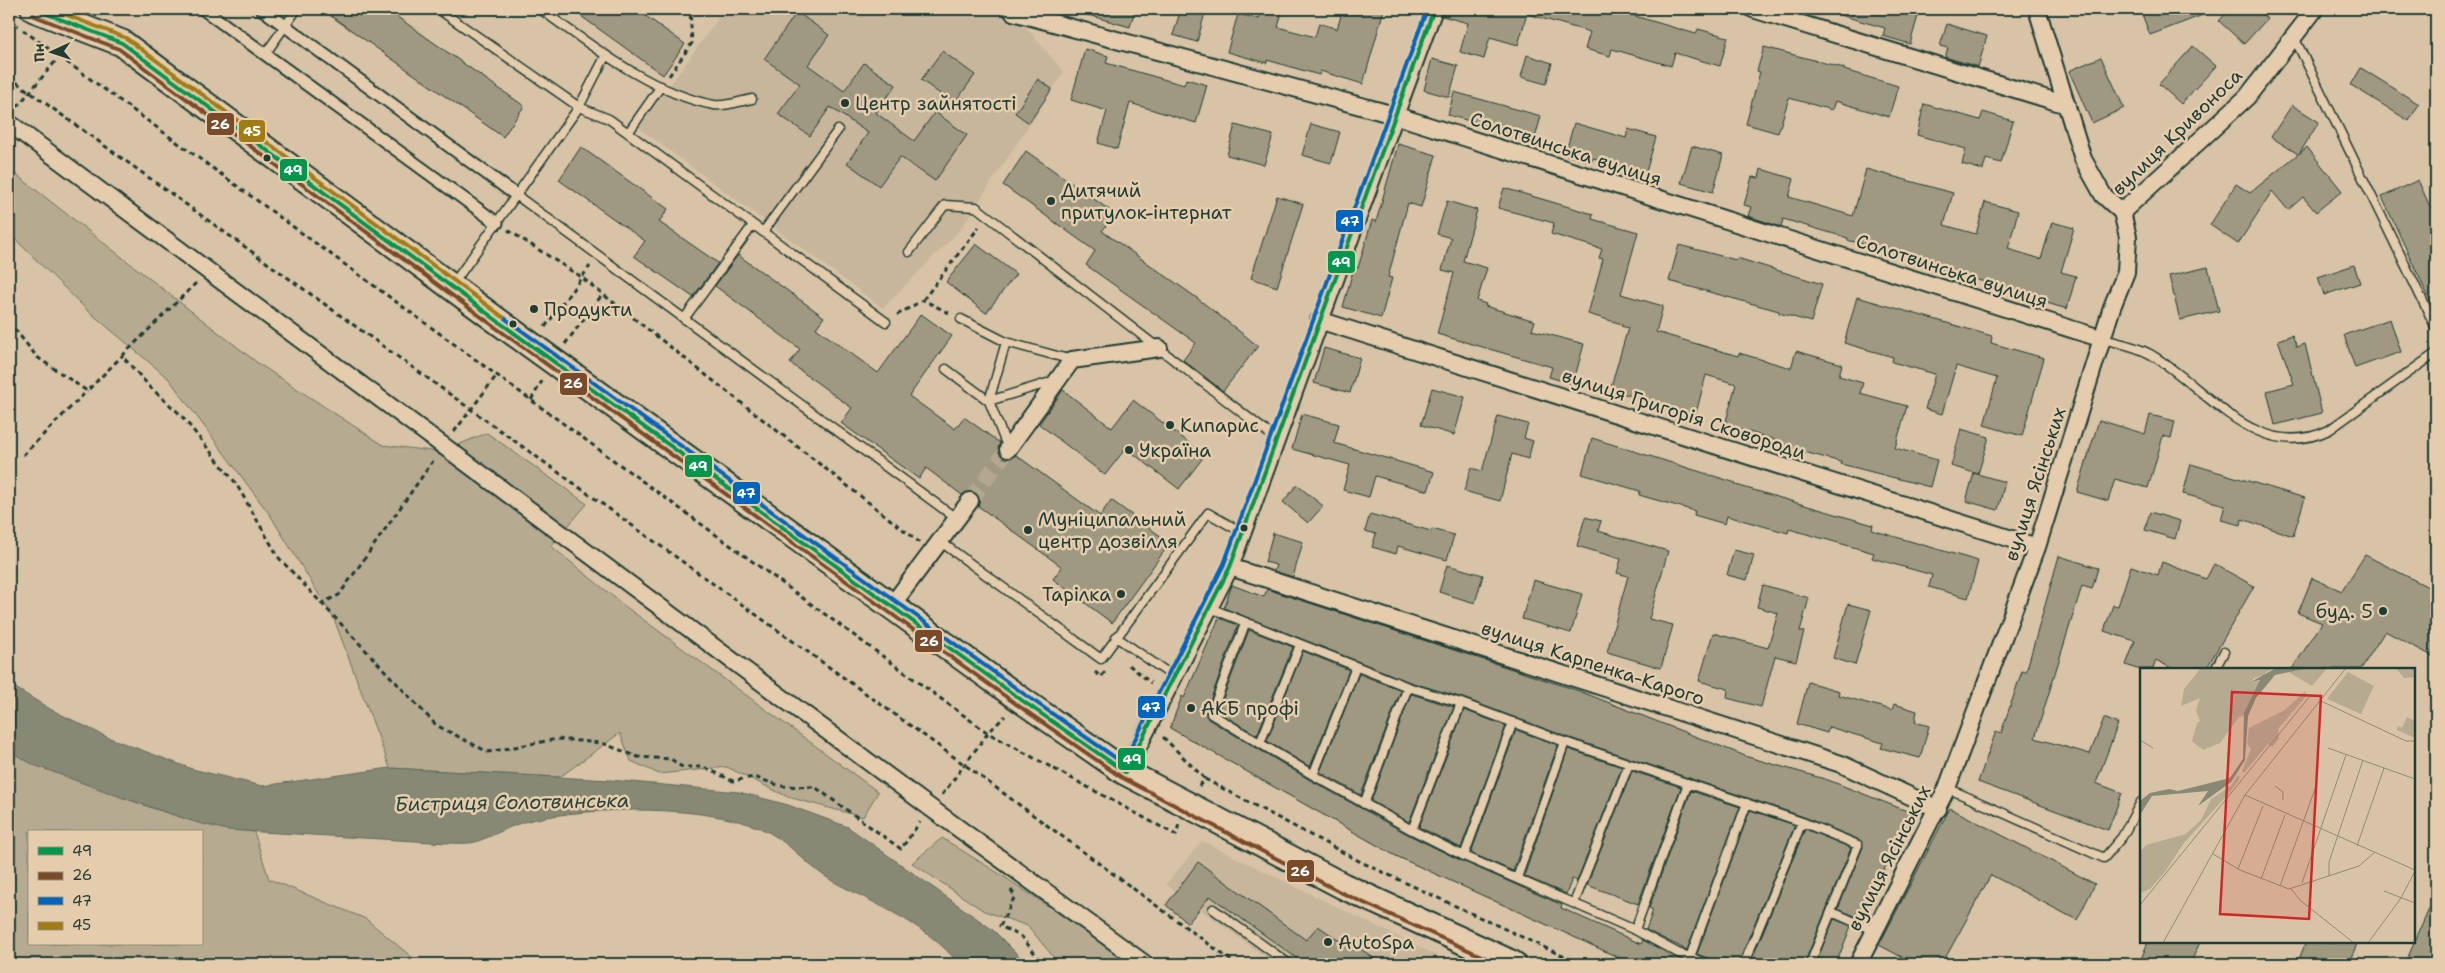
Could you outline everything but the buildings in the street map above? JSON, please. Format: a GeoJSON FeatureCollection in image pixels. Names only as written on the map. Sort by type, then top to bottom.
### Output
{"type":"FeatureCollection","features":[{"type":"Feature","properties":{"kind":"main road"},"geometry":{"type":"LineString","coordinates":[[38,10],[122,43],[451,287],[1020,699],[1125,772],[1343,886],[1513,964]]}},
{"type":"Feature","properties":{"kind":"street"},"geometry":{"type":"LineString","coordinates":[[203,9],[266,53],[497,223]]}},
{"type":"Feature","properties":{"kind":"street"},"geometry":{"type":"LineString","coordinates":[[262,9],[516,195]]}},
{"type":"Feature","properties":{"kind":"street"},"geometry":{"type":"LineString","coordinates":[[1125,772],[1230,567],[1434,9]]}},
{"type":"Feature","properties":{"kind":"street"},"geometry":{"type":"LineString","coordinates":[[1753,9],[2067,105]]}},
{"type":"Feature","properties":{"kind":"street"},"geometry":{"type":"LineString","coordinates":[[2036,9],[2083,159],[2103,195],[2122,212]]}},
{"type":"Feature","properties":{"kind":"street","name":"вулиця Кривоноса"},"geometry":{"type":"LineString","coordinates":[[2122,212],[2247,97],[2315,9]]}},
{"type":"Feature","properties":{"kind":"street","name":"Солотвинська вулиця"},"geometry":{"type":"LineString","coordinates":[[1013,12],[1394,115],[2103,339]]}},
{"type":"Feature","properties":{"kind":"street"},"geometry":{"type":"LineString","coordinates":[[11,117],[209,271],[932,809],[1145,964]]}},
{"type":"Feature","properties":{"kind":"street","name":"вулиця Ясінських"},"geometry":{"type":"LineString","coordinates":[[1858,964],[1938,809],[2037,547],[2126,272],[2128,237],[2122,212]]}},
{"type":"Feature","properties":{"kind":"street","name":"вулиця Григорія Сковороди"},"geometry":{"type":"LineString","coordinates":[[1319,320],[2037,547]]}},
{"type":"Feature","properties":{"kind":"street"},"geometry":{"type":"LineString","coordinates":[[1008,449],[1072,360],[1159,348]]}},
{"type":"Feature","properties":{"kind":"street"},"geometry":{"type":"LineString","coordinates":[[892,606],[970,501]]}},
{"type":"Feature","properties":{"kind":"street","name":"вулиця Карпенка-Карого"},"geometry":{"type":"LineString","coordinates":[[1230,567],[1841,764],[1938,809]]}},
{"type":"Feature","properties":{"kind":"lane"},"geometry":{"type":"LineString","coordinates":[[266,53],[297,9]]}},
{"type":"Feature","properties":{"kind":"lane"},"geometry":{"type":"LineString","coordinates":[[438,9],[579,107],[609,119],[886,322]]}},
{"type":"Feature","properties":{"kind":"lane"},"geometry":{"type":"LineString","coordinates":[[540,9],[606,55],[661,86],[715,106],[752,99]]}},
{"type":"Feature","properties":{"kind":"lane"},"geometry":{"type":"LineString","coordinates":[[2294,37],[2436,328]]}},
{"type":"Feature","properties":{"kind":"lane"},"geometry":{"type":"LineString","coordinates":[[451,287],[579,107],[606,55]]}},
{"type":"Feature","properties":{"kind":"lane"},"geometry":{"type":"LineString","coordinates":[[628,133],[661,86]]}},
{"type":"Feature","properties":{"kind":"lane"},"geometry":{"type":"LineString","coordinates":[[763,232],[838,130]]}},
{"type":"Feature","properties":{"kind":"lane"},"geometry":{"type":"LineString","coordinates":[[516,195],[957,519]]}},
{"type":"Feature","properties":{"kind":"lane"},"geometry":{"type":"LineString","coordinates":[[909,252],[945,204],[976,207],[1276,439]]}},
{"type":"Feature","properties":{"kind":"lane"},"geometry":{"type":"LineString","coordinates":[[684,319],[753,224]]}},
{"type":"Feature","properties":{"kind":"lane"},"geometry":{"type":"LineString","coordinates":[[961,319],[1006,342],[1072,360]]}},
{"type":"Feature","properties":{"kind":"lane"},"geometry":{"type":"LineString","coordinates":[[2103,339],[2128,345],[2149,353],[2184,377],[2222,410],[2253,430],[2295,440],[2313,437],[2329,430],[2436,353]]}},
{"type":"Feature","properties":{"kind":"lane"},"geometry":{"type":"LineString","coordinates":[[989,401],[1006,342]]}},
{"type":"Feature","properties":{"kind":"lane"},"geometry":{"type":"LineString","coordinates":[[946,370],[989,401],[1008,449]]}},
{"type":"Feature","properties":{"kind":"lane"},"geometry":{"type":"LineString","coordinates":[[989,401],[1058,379]]}},
{"type":"Feature","properties":{"kind":"lane"},"geometry":{"type":"LineString","coordinates":[[937,547],[1101,659],[1208,514],[1243,533]]}},
{"type":"Feature","properties":{"kind":"lane"},"geometry":{"type":"LineString","coordinates":[[1210,608],[1246,624],[1408,687],[1461,703],[1565,742],[1802,822],[1858,845],[1810,964]]}},
{"type":"Feature","properties":{"kind":"lane"},"geometry":{"type":"LineString","coordinates":[[1246,624],[1211,714],[1313,775],[1412,830],[1464,856],[1635,930],[1678,953],[1708,964]]}},
{"type":"Feature","properties":{"kind":"lane"},"geometry":{"type":"LineString","coordinates":[[1116,637],[1174,676]]}},
{"type":"Feature","properties":{"kind":"lane"},"geometry":{"type":"LineString","coordinates":[[1260,743],[1300,645]]}},
{"type":"Feature","properties":{"kind":"lane"},"geometry":{"type":"LineString","coordinates":[[2216,668],[2224,652]]}},
{"type":"Feature","properties":{"kind":"lane"},"geometry":{"type":"LineString","coordinates":[[1313,775],[1356,667]]}},
{"type":"Feature","properties":{"kind":"lane"},"geometry":{"type":"LineString","coordinates":[[1364,804],[1408,687]]}},
{"type":"Feature","properties":{"kind":"lane"},"geometry":{"type":"LineString","coordinates":[[1412,830],[1461,703]]}},
{"type":"Feature","properties":{"kind":"lane"},"geometry":{"type":"LineString","coordinates":[[1464,856],[1513,722]]}},
{"type":"Feature","properties":{"kind":"lane"},"geometry":{"type":"LineString","coordinates":[[1517,878],[1565,742]]}},
{"type":"Feature","properties":{"kind":"lane"},"geometry":{"type":"LineString","coordinates":[[1574,903],[1629,764]]}},
{"type":"Feature","properties":{"kind":"lane"},"geometry":{"type":"LineString","coordinates":[[1635,930],[1688,783]]}},
{"type":"Feature","properties":{"kind":"lane"},"geometry":{"type":"LineString","coordinates":[[1947,788],[2104,858],[2122,837],[2140,804]]}},
{"type":"Feature","properties":{"kind":"lane"},"geometry":{"type":"LineString","coordinates":[[1690,957],[1747,803]]}},
{"type":"Feature","properties":{"kind":"lane"},"geometry":{"type":"LineString","coordinates":[[1744,964],[1802,822]]}},
{"type":"Feature","properties":{"kind":"lane"},"geometry":{"type":"LineString","coordinates":[[1213,909],[1289,964]]}},
{"type":"Feature","properties":{"kind":"lane"},"geometry":{"type":"LineString","coordinates":[[1832,912],[1875,931]]}},
{"type":"Feature","properties":{"kind":"path"},"geometry":{"type":"LineString","coordinates":[[661,86],[692,43],[690,9]]}},
{"type":"Feature","properties":{"kind":"path"},"geometry":{"type":"LineString","coordinates":[[11,117],[29,92],[60,56]]}},
{"type":"Feature","properties":{"kind":"path"},"geometry":{"type":"LineString","coordinates":[[9,77],[965,765],[1236,964]]}},
{"type":"Feature","properties":{"kind":"path"},"geometry":{"type":"LineString","coordinates":[[886,322],[923,300],[987,216]]}},
{"type":"Feature","properties":{"kind":"path"},"geometry":{"type":"LineString","coordinates":[[497,223],[581,277],[937,547]]}},
{"type":"Feature","properties":{"kind":"path"},"geometry":{"type":"LineString","coordinates":[[532,345],[597,255]]}},
{"type":"Feature","properties":{"kind":"path"},"geometry":{"type":"LineString","coordinates":[[23,455],[209,271]]}},
{"type":"Feature","properties":{"kind":"path"},"geometry":{"type":"LineString","coordinates":[[923,300],[961,319]]}},
{"type":"Feature","properties":{"kind":"path"},"geometry":{"type":"LineString","coordinates":[[9,322],[37,357],[87,391]]}},
{"type":"Feature","properties":{"kind":"path"},"geometry":{"type":"LineString","coordinates":[[122,356],[180,414],[235,482],[279,558],[320,604],[436,725],[488,752],[557,739],[602,743],[638,757],[672,759],[682,767],[704,767],[733,781],[754,777],[781,786],[815,787],[901,848],[921,820],[929,825]]}},
{"type":"Feature","properties":{"kind":"path"},"geometry":{"type":"LineString","coordinates":[[320,604],[339,595],[444,446],[497,375]]}},
{"type":"Feature","properties":{"kind":"path"},"geometry":{"type":"LineString","coordinates":[[1093,671],[1101,677],[1125,643]]}},
{"type":"Feature","properties":{"kind":"path"},"geometry":{"type":"LineString","coordinates":[[950,786],[988,733]]}},
{"type":"Feature","properties":{"kind":"path"},"geometry":{"type":"LineString","coordinates":[[1010,888],[1015,896],[1000,926],[1022,937],[1043,964]]}},
{"type":"Feature","properties":{"kind":"shaded area"},"geometry":{"type":"Polygon","coordinates":[[[725,9],[1000,9],[1013,12],[1064,72],[960,230],[883,308],[639,128],[725,9]]]}},
{"type":"Feature","properties":{"kind":"shaded area"},"geometry":{"type":"Polygon","coordinates":[[[9,169],[259,364],[383,445],[440,452],[487,433],[587,504],[551,546],[626,607],[878,792],[863,817],[788,797],[727,767],[659,774],[631,761],[620,733],[560,777],[390,768],[334,619],[270,515],[169,379],[86,309],[9,233],[9,169]]]}},
{"type":"Feature","properties":{"kind":"shaded area"},"geometry":{"type":"Polygon","coordinates":[[[9,751],[54,772],[157,810],[215,826],[254,832],[269,879],[366,919],[420,964],[9,964],[9,751]]]}},
{"type":"Feature","properties":{"kind":"shaded area"},"geometry":{"type":"Polygon","coordinates":[[[942,838],[1003,876],[1134,964],[1059,964],[1028,926],[984,911],[912,863],[942,838]]]}},
{"type":"Feature","properties":{"kind":"shaded area"},"geometry":{"type":"Polygon","coordinates":[[[1202,841],[1454,964],[1275,964],[1166,884],[1202,841]]]}},
{"type":"Feature","properties":{"kind":"water","name":"Бистриця Солотвинська"},"geometry":{"type":"Polygon","coordinates":[[[9,684],[50,709],[107,737],[192,769],[262,786],[390,768],[610,780],[739,792],[788,805],[848,827],[993,930],[1027,964],[959,964],[946,950],[917,927],[824,876],[789,846],[770,833],[736,820],[708,815],[647,810],[616,810],[557,815],[525,822],[469,843],[227,830],[195,822],[34,765],[9,751],[9,684]]]}},
{"type":"Feature","properties":{"kind":"tunnel"},"geometry":{"type":"LineString","coordinates":[[970,501],[1008,449]]}},
{"type":"Feature","properties":{"kind":"transit line","name":"49"},"geometry":{"type":"LineString","coordinates":[[34,9],[122,43],[499,322],[1020,699],[1125,772],[1230,567],[1434,9]]}},
{"type":"Feature","properties":{"kind":"transit line","name":"45"},"geometry":{"type":"LineString","coordinates":[[51,9],[126,38],[503,317]]}},
{"type":"Feature","properties":{"kind":"transit line","name":"47"},"geometry":{"type":"LineString","coordinates":[[503,317],[1024,694],[1123,763],[1224,564],[1427,9]]}},
{"type":"Feature","properties":{"kind":"transit line","name":"26"},"geometry":{"type":"LineString","coordinates":[[32,15],[119,49],[495,327],[1016,704],[1121,777],[1340,892],[1499,964]]}},
{"type":"Feature","properties":{"kind":"place","name":"Центр зайнятості"},"geometry":{"type":"Point","coordinates":[845,103]}},
{"type":"Feature","properties":{"kind":"place","name":"Дитячий притулок-інтернат"},"geometry":{"type":"Point","coordinates":[1051,201]}},
{"type":"Feature","properties":{"kind":"place","name":"Продукти"},"geometry":{"type":"Point","coordinates":[534,309]}},
{"type":"Feature","properties":{"kind":"place","name":"Кипарис"},"geometry":{"type":"Point","coordinates":[1170,425]}},
{"type":"Feature","properties":{"kind":"place","name":"Україна"},"geometry":{"type":"Point","coordinates":[1129,450]}},
{"type":"Feature","properties":{"kind":"place","name":"Муніципальний центр дозвілля"},"geometry":{"type":"Point","coordinates":[1028,530]}},
{"type":"Feature","properties":{"kind":"place","name":"Тарілка"},"geometry":{"type":"Point","coordinates":[1121,594]}},
{"type":"Feature","properties":{"kind":"place","name":"буд. 5"},"geometry":{"type":"Point","coordinates":[2383,611]}},
{"type":"Feature","properties":{"kind":"place","name":"АКБ профі"},"geometry":{"type":"Point","coordinates":[1191,708]}},
{"type":"Feature","properties":{"kind":"place","name":"AutoSpa"},"geometry":{"type":"Point","coordinates":[1328,942]}}]}
